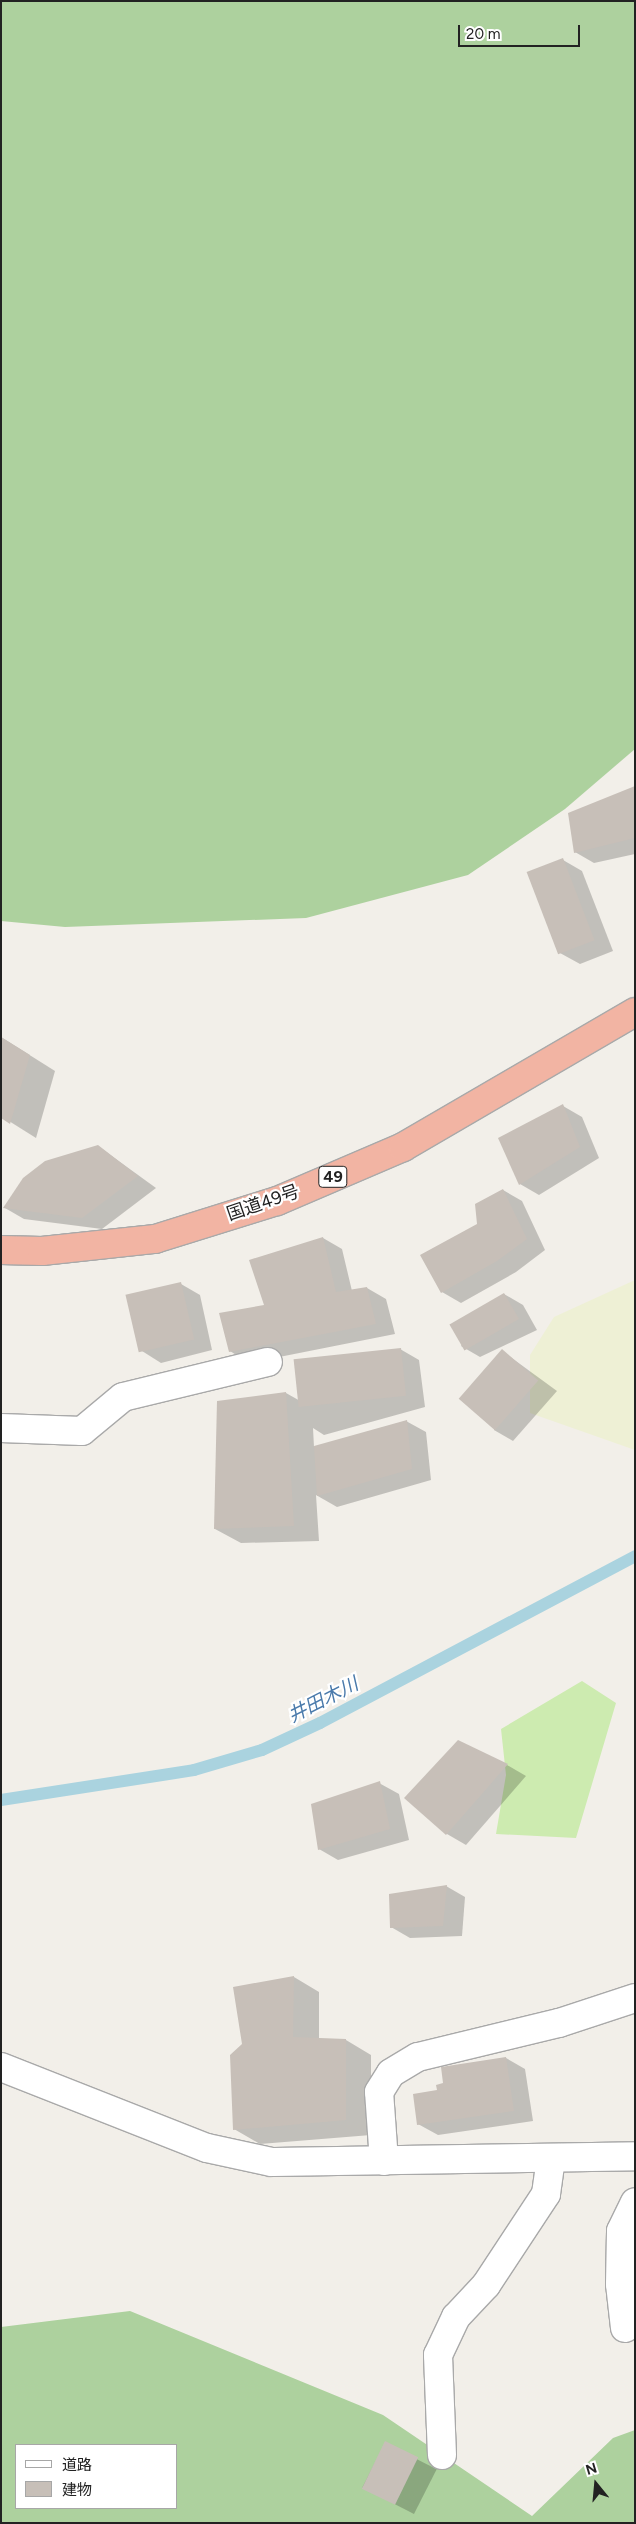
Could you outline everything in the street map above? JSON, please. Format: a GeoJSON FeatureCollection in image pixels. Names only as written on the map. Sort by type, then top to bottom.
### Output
{"type":"FeatureCollection","features":[{"type":"Feature","properties":{"kind":"highway","name":"国道49号"},"geometry":{"type":"LineString","coordinates":[[1,1250],[42,1251],[155,1239],[277,1201],[402,1147],[635,1012]]}},
{"type":"Feature","properties":{"kind":"street"},"geometry":{"type":"LineString","coordinates":[[1,1428],[82,1431],[123,1397],[268,1362]]}},
{"type":"Feature","properties":{"kind":"street"},"geometry":{"type":"LineString","coordinates":[[384,2161],[379,2092],[390,2073],[418,2057],[559,2023],[635,1998]]}},
{"type":"Feature","properties":{"kind":"street"},"geometry":{"type":"LineString","coordinates":[[1,2067],[207,2148],[272,2162],[551,2159],[635,2156]]}},
{"type":"Feature","properties":{"kind":"street"},"geometry":{"type":"LineString","coordinates":[[442,2455],[438,2355],[456,2317],[486,2285],[546,2194],[551,2159]]}},
{"type":"Feature","properties":{"kind":"street"},"geometry":{"type":"LineString","coordinates":[[625,2328],[620,2284],[621,2231],[635,2202]]}},
{"type":"Feature","properties":{"kind":"green space"},"geometry":{"type":"Polygon","coordinates":[[[1,1],[635,1],[635,749],[565,809],[468,875],[306,918],[65,927],[1,921],[1,1]]]}},
{"type":"Feature","properties":{"kind":"green space"},"geometry":{"type":"Polygon","coordinates":[[[635,1280],[635,1450],[530,1413],[530,1355],[554,1317],[635,1280]]]}},
{"type":"Feature","properties":{"kind":"green space"},"geometry":{"type":"Polygon","coordinates":[[[582,1681],[616,1703],[576,1838],[496,1834],[506,1775],[501,1729],[582,1681]]]}},
{"type":"Feature","properties":{"kind":"green space"},"geometry":{"type":"Polygon","coordinates":[[[130,2311],[383,2415],[532,2516],[613,2438],[635,2430],[635,2523],[1,2523],[1,2327],[130,2311]]]}},
{"type":"Feature","properties":{"kind":"building"},"geometry":{"type":"Polygon","coordinates":[[[635,786],[635,838],[574,853],[568,813],[635,786]]]}},
{"type":"Feature","properties":{"kind":"building"},"geometry":{"type":"Polygon","coordinates":[[[563,858],[595,940],[558,954],[527,872],[563,858]]]}},
{"type":"Feature","properties":{"kind":"building"},"geometry":{"type":"Polygon","coordinates":[[[1,1037],[30,1055],[10,1124],[1,1118],[1,1037]]]}},
{"type":"Feature","properties":{"kind":"building"},"geometry":{"type":"Polygon","coordinates":[[[563,1104],[580,1147],[519,1185],[498,1138],[563,1104]]]}},
{"type":"Feature","properties":{"kind":"building"},"geometry":{"type":"Polygon","coordinates":[[[98,1145],[138,1176],[82,1218],[3,1208],[23,1178],[45,1161],[98,1145]]]}},
{"type":"Feature","properties":{"kind":"building"},"geometry":{"type":"Polygon","coordinates":[[[503,1189],[527,1239],[497,1261],[441,1293],[420,1255],[477,1224],[475,1204],[503,1189]]]}},
{"type":"Feature","properties":{"kind":"building"},"geometry":{"type":"Polygon","coordinates":[[[323,1237],[336,1292],[367,1287],[376,1324],[229,1352],[219,1313],[264,1305],[249,1260],[323,1237]]]}},
{"type":"Feature","properties":{"kind":"building"},"geometry":{"type":"Polygon","coordinates":[[[181,1282],[194,1339],[139,1352],[125,1295],[181,1282]]]}},
{"type":"Feature","properties":{"kind":"building"},"geometry":{"type":"Polygon","coordinates":[[[504,1293],[519,1319],[464,1350],[449,1324],[504,1293]]]}},
{"type":"Feature","properties":{"kind":"building"},"geometry":{"type":"Polygon","coordinates":[[[401,1348],[406,1396],[299,1407],[294,1359],[401,1348]]]}},
{"type":"Feature","properties":{"kind":"building"},"geometry":{"type":"Polygon","coordinates":[[[502,1349],[538,1380],[495,1430],[459,1399],[502,1349]]]}},
{"type":"Feature","properties":{"kind":"building"},"geometry":{"type":"Polygon","coordinates":[[[286,1392],[294,1526],[214,1529],[217,1401],[286,1392]]]}},
{"type":"Feature","properties":{"kind":"building"},"geometry":{"type":"Polygon","coordinates":[[[407,1420],[412,1469],[317,1496],[314,1446],[407,1420]]]}},
{"type":"Feature","properties":{"kind":"building"},"geometry":{"type":"Polygon","coordinates":[[[458,1740],[508,1764],[446,1835],[404,1798],[458,1740]]]}},
{"type":"Feature","properties":{"kind":"building"},"geometry":{"type":"Polygon","coordinates":[[[380,1781],[390,1829],[318,1850],[311,1804],[380,1781]]]}},
{"type":"Feature","properties":{"kind":"building"},"geometry":{"type":"Polygon","coordinates":[[[447,1885],[443,1926],[390,1928],[389,1894],[447,1885]]]}},
{"type":"Feature","properties":{"kind":"building"},"geometry":{"type":"Polygon","coordinates":[[[294,1976],[293,2037],[346,2039],[346,2120],[233,2130],[230,2055],[242,2044],[233,1987],[294,1976]]]}},
{"type":"Feature","properties":{"kind":"building"},"geometry":{"type":"Polygon","coordinates":[[[506,2057],[514,2111],[417,2125],[413,2094],[437,2090],[436,2085],[443,2083],[441,2067],[506,2057]]]}},
{"type":"Feature","properties":{"kind":"building"},"geometry":{"type":"Polygon","coordinates":[[[385,2441],[418,2457],[395,2505],[362,2489],[385,2441]]]}},
{"type":"Feature","properties":{"kind":"waterway","name":"井田木川"},"geometry":{"type":"LineString","coordinates":[[1,1800],[194,1770],[262,1750],[320,1723],[635,1556]]}}]}
